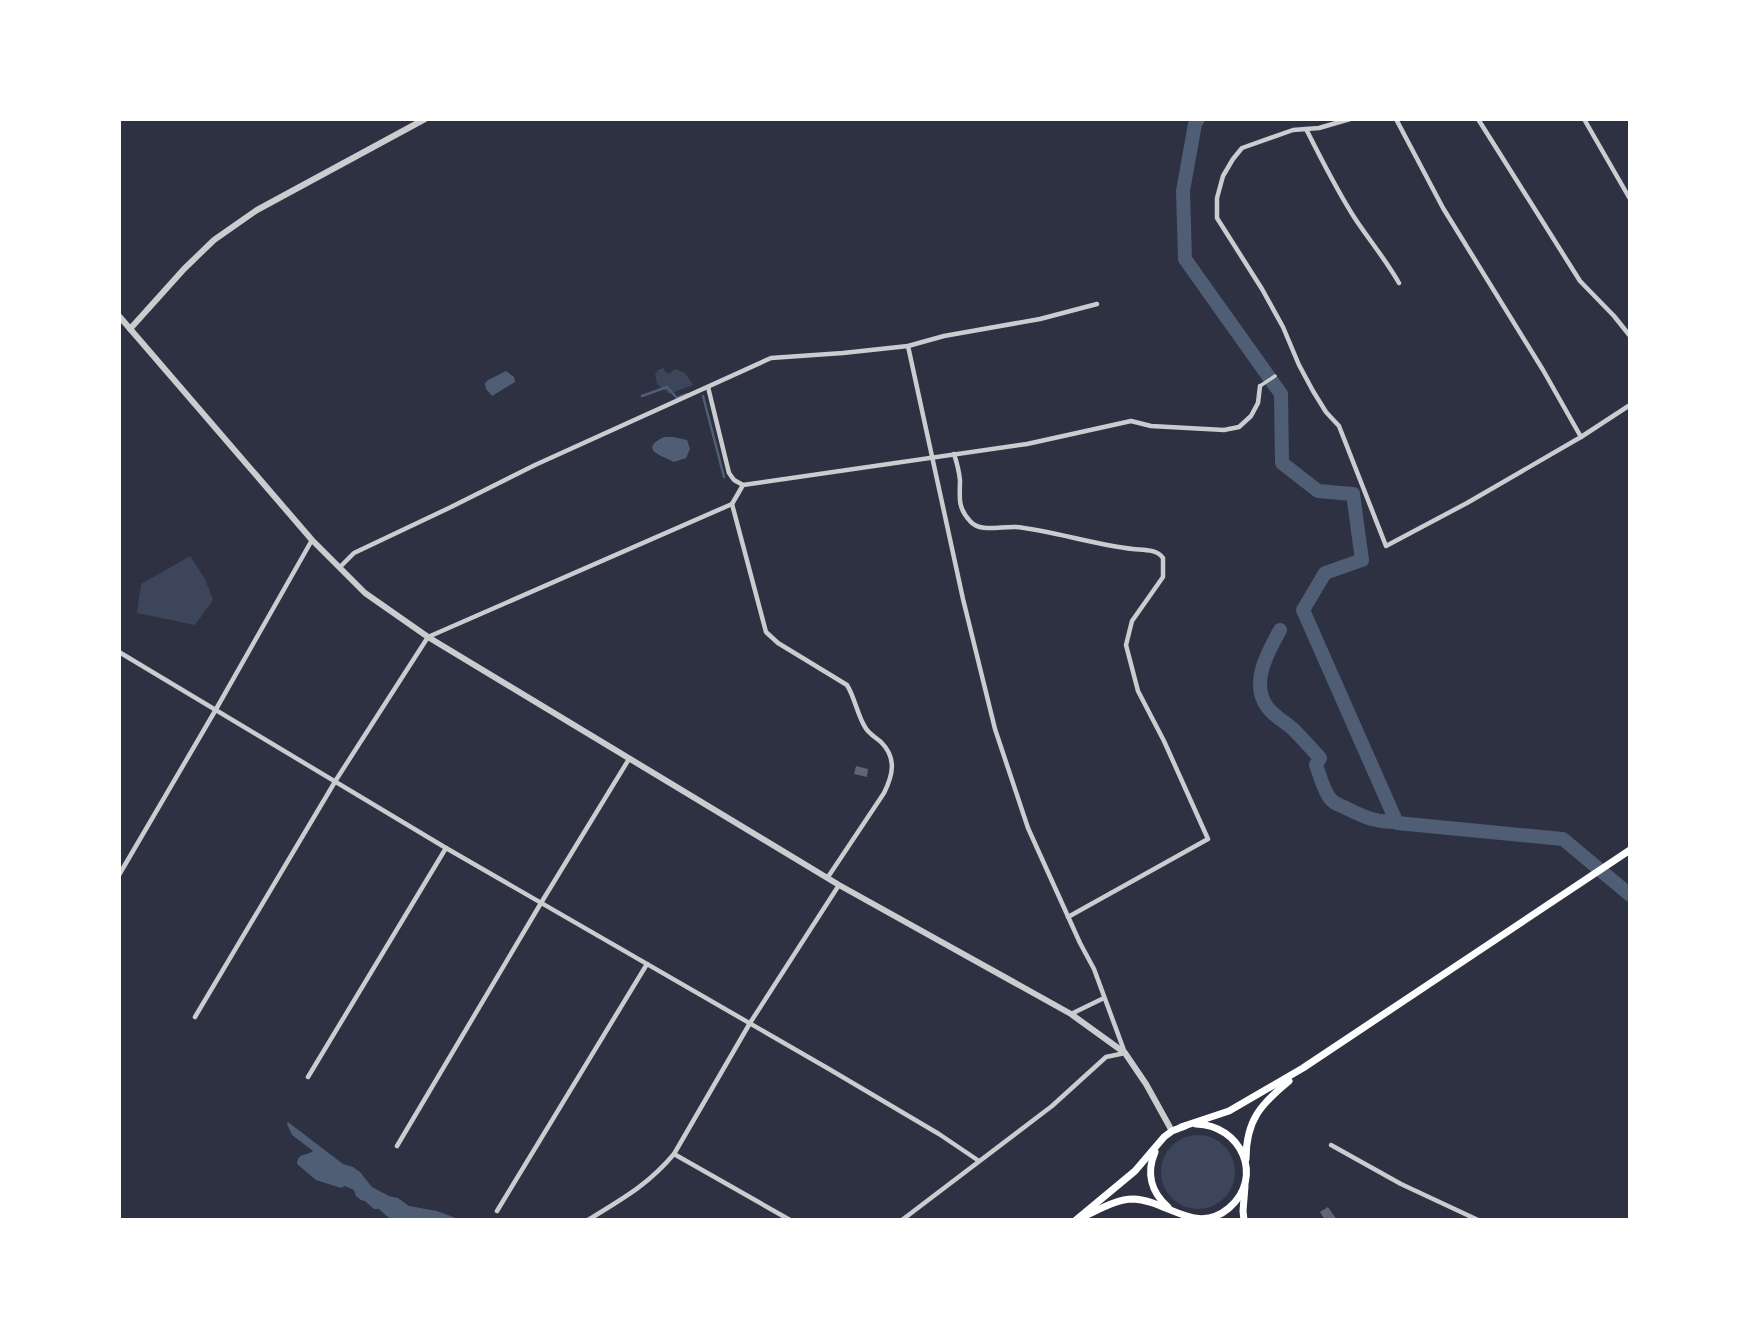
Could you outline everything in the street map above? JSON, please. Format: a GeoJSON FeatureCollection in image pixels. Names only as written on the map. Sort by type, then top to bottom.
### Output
{"type":"FeatureCollection","features":[{"type":"Feature","properties":{"kind":"main road"},"geometry":{"type":"LineString","coordinates":[[1077,1219],[1135,1171],[1172,1131],[1228,1111],[1303,1068],[1630,850]]}},
{"type":"Feature","properties":{"kind":"main road"},"geometry":{"type":"LineString","coordinates":[[1244,1220],[1249,1131],[1255,1116],[1269,1098],[1303,1068]]}},
{"type":"Feature","properties":{"kind":"main road"},"geometry":{"type":"LineString","coordinates":[[1181,1127],[1205,1125],[1224,1132],[1237,1145],[1246,1166]]}},
{"type":"Feature","properties":{"kind":"main road"},"geometry":{"type":"LineString","coordinates":[[1164,1138],[1153,1157],[1151,1179],[1156,1195],[1171,1210]]}},
{"type":"Feature","properties":{"kind":"main road"},"geometry":{"type":"LineString","coordinates":[[1185,1217],[1202,1219],[1224,1212],[1235,1202],[1245,1185]]}},
{"type":"Feature","properties":{"kind":"main road"},"geometry":{"type":"LineString","coordinates":[[1077,1219],[1130,1199],[1145,1201],[1194,1220]]}},
{"type":"Feature","properties":{"kind":"street"},"geometry":{"type":"LineString","coordinates":[[130,329],[184,268],[214,240],[257,210],[425,119]]}},
{"type":"Feature","properties":{"kind":"street"},"geometry":{"type":"LineString","coordinates":[[1350,119],[1319,128],[1293,130],[1242,149],[1223,176],[1217,198],[1217,218],[1283,327],[1298,365],[1326,412],[1339,426],[1386,546],[1467,503],[1581,437],[1630,405]]}},
{"type":"Feature","properties":{"kind":"street"},"geometry":{"type":"LineString","coordinates":[[1396,119],[1443,208],[1581,437]]}},
{"type":"Feature","properties":{"kind":"street"},"geometry":{"type":"LineString","coordinates":[[1478,119],[1580,281],[1630,336]]}},
{"type":"Feature","properties":{"kind":"street"},"geometry":{"type":"LineString","coordinates":[[1584,119],[1630,200]]}},
{"type":"Feature","properties":{"kind":"street"},"geometry":{"type":"LineString","coordinates":[[1306,129],[1355,219],[1386,260],[1399,283]]}},
{"type":"Feature","properties":{"kind":"street"},"geometry":{"type":"LineString","coordinates":[[340,567],[354,553],[535,465],[771,358],[908,346],[944,336],[1040,319],[1097,304]]}},
{"type":"Feature","properties":{"kind":"street"},"geometry":{"type":"LineString","coordinates":[[119,316],[312,540],[365,593],[428,637],[629,759],[839,884],[1071,1014],[1125,1053]]}},
{"type":"Feature","properties":{"kind":"street"},"geometry":{"type":"LineString","coordinates":[[908,346],[963,599],[995,729],[1028,828],[1094,969],[1125,1053],[1172,1131]]}},
{"type":"Feature","properties":{"kind":"street"},"geometry":{"type":"LineString","coordinates":[[708,387],[729,473],[743,485],[1027,444],[1130,421],[1150,426],[1224,430],[1239,427],[1251,416],[1258,403],[1260,386],[1275,376]]}},
{"type":"Feature","properties":{"kind":"street"},"geometry":{"type":"LineString","coordinates":[[954,454],[958,468],[959,501],[964,514],[971,523],[980,528],[1018,528],[1157,552],[1163,558],[1163,577],[1132,621],[1126,645],[1138,691],[1164,741],[1208,839],[1068,917]]}},
{"type":"Feature","properties":{"kind":"street"},"geometry":{"type":"LineString","coordinates":[[195,1017],[336,780],[428,637],[732,504],[743,485]]}},
{"type":"Feature","properties":{"kind":"street"},"geometry":{"type":"LineString","coordinates":[[732,504],[766,632],[778,643],[847,685],[868,732],[884,745],[891,758],[890,781],[884,793],[828,877]]}},
{"type":"Feature","properties":{"kind":"street"},"geometry":{"type":"LineString","coordinates":[[119,875],[312,540]]}},
{"type":"Feature","properties":{"kind":"street"},"geometry":{"type":"LineString","coordinates":[[119,652],[446,848],[939,1134],[979,1161]]}},
{"type":"Feature","properties":{"kind":"street"},"geometry":{"type":"LineString","coordinates":[[397,1146],[629,759]]}},
{"type":"Feature","properties":{"kind":"street"},"geometry":{"type":"LineString","coordinates":[[308,1077],[446,848]]}},
{"type":"Feature","properties":{"kind":"street"},"geometry":{"type":"LineString","coordinates":[[588,1220],[645,1184],[674,1154],[750,1023],[839,884]]}},
{"type":"Feature","properties":{"kind":"street"},"geometry":{"type":"LineString","coordinates":[[498,1211],[647,964]]}},
{"type":"Feature","properties":{"kind":"street"},"geometry":{"type":"LineString","coordinates":[[1071,1014],[1104,998]]}},
{"type":"Feature","properties":{"kind":"street"},"geometry":{"type":"LineString","coordinates":[[902,1220],[1052,1106],[1105,1057],[1125,1053]]}},
{"type":"Feature","properties":{"kind":"street"},"geometry":{"type":"LineString","coordinates":[[1331,1146],[1401,1184],[1478,1220]]}},
{"type":"Feature","properties":{"kind":"street"},"geometry":{"type":"LineString","coordinates":[[674,1154],[790,1220]]}},
{"type":"Feature","properties":{"kind":"shaded area"},"geometry":{"type":"Polygon","coordinates":[[[663,368],[668,374],[676,369],[685,373],[693,385],[669,394],[657,384],[655,375],[663,368]]]}},
{"type":"Feature","properties":{"kind":"shaded area"},"geometry":{"type":"Polygon","coordinates":[[[506,371],[514,377],[515,382],[492,396],[485,383],[506,371]]]}},
{"type":"Feature","properties":{"kind":"shaded area"},"geometry":{"type":"Polygon","coordinates":[[[664,437],[687,440],[690,449],[686,458],[674,462],[655,452],[653,446],[664,437]]]}},
{"type":"Feature","properties":{"kind":"shaded area"},"geometry":{"type":"Polygon","coordinates":[[[190,556],[205,579],[213,600],[195,625],[137,613],[141,584],[190,556]]]}},
{"type":"Feature","properties":{"kind":"shaded area"},"geometry":{"type":"Polygon","coordinates":[[[288,1122],[343,1164],[360,1172],[372,1187],[409,1206],[437,1211],[461,1220],[391,1220],[379,1209],[374,1209],[356,1196],[354,1190],[316,1180],[297,1164],[300,1156],[313,1151],[292,1135],[288,1122]]]}},
{"type":"Feature","properties":{"kind":"shaded area"},"geometry":{"type":"Polygon","coordinates":[[[1198,1135],[1212,1138],[1224,1146],[1232,1158],[1235,1172],[1232,1186],[1224,1198],[1212,1206],[1198,1209],[1184,1206],[1172,1198],[1164,1186],[1161,1172],[1164,1158],[1172,1146],[1184,1138],[1198,1135]]]}},
{"type":"Feature","properties":{"kind":"building"},"geometry":{"type":"Polygon","coordinates":[[[856,766],[868,769],[867,777],[854,774],[856,766]]]}},
{"type":"Feature","properties":{"kind":"building"},"geometry":{"type":"Polygon","coordinates":[[[1328,1207],[1337,1220],[1325,1220],[1320,1212],[1328,1207]]]}},
{"type":"Feature","properties":{"kind":"waterway"},"geometry":{"type":"LineString","coordinates":[[1198,119],[1183,191],[1185,259],[1281,394],[1282,463],[1318,491],[1353,494],[1362,560],[1325,573],[1303,610],[1397,823],[1563,839],[1630,895]]}},
{"type":"Feature","properties":{"kind":"waterway"},"geometry":{"type":"LineString","coordinates":[[642,396],[667,387],[677,398],[687,394]]}},
{"type":"Feature","properties":{"kind":"waterway"},"geometry":{"type":"LineString","coordinates":[[703,396],[724,477]]}},
{"type":"Feature","properties":{"kind":"waterway"},"geometry":{"type":"LineString","coordinates":[[1280,630],[1266,658],[1260,679],[1260,689],[1268,708],[1293,729],[1320,758],[1316,765],[1325,790],[1333,802],[1371,819],[1396,822]]}}]}
